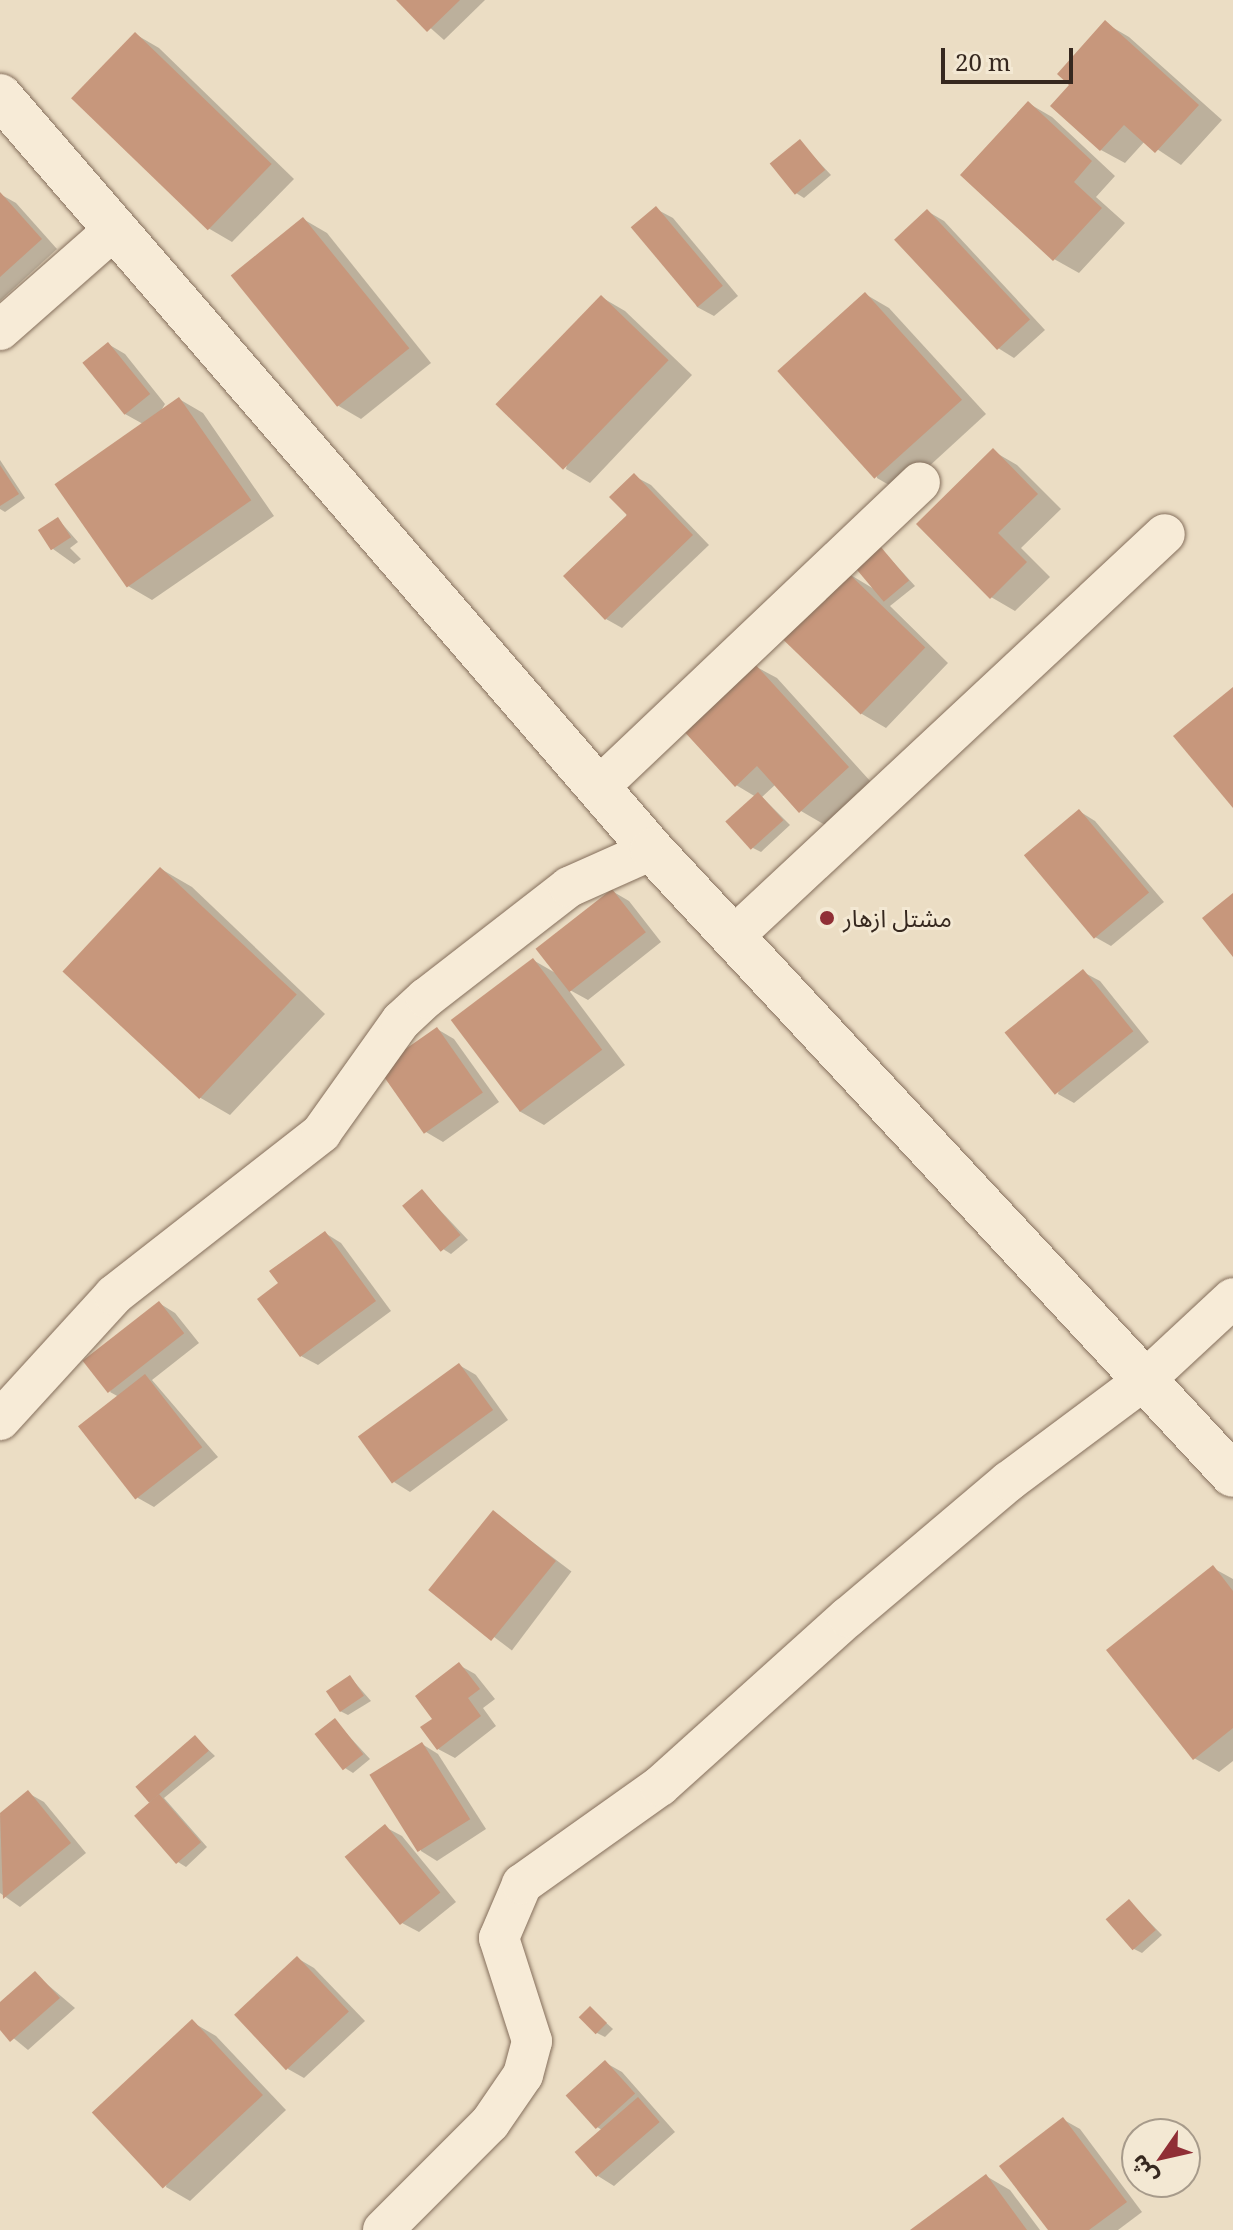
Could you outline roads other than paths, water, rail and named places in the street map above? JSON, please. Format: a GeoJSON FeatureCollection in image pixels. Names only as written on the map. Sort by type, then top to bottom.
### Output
{"type":"FeatureCollection","features":[{"type":"Feature","properties":{"kind":"street"},"geometry":{"type":"LineString","coordinates":[[0,96],[600,786],[652,850],[1147,1378],[1233,1475]]}},
{"type":"Feature","properties":{"kind":"street"},"geometry":{"type":"LineString","coordinates":[[0,330],[115,229]]}},
{"type":"Feature","properties":{"kind":"street"},"geometry":{"type":"LineString","coordinates":[[600,786],[920,482]]}},
{"type":"Feature","properties":{"kind":"street"},"geometry":{"type":"LineString","coordinates":[[734,936],[1165,534]]}},
{"type":"Feature","properties":{"kind":"street"},"geometry":{"type":"LineString","coordinates":[[0,1420],[114,1295],[321,1133],[401,1021],[426,998],[569,887],[652,850]]}},
{"type":"Feature","properties":{"kind":"street"},"geometry":{"type":"LineString","coordinates":[[383,2230],[490,2123],[523,2075],[532,2041],[499,1938],[522,1884],[660,1786],[1009,1481],[1147,1378],[1233,1298]]}},
{"type":"Feature","properties":{"kind":"place","name":"مشتل ازهار"},"geometry":{"type":"Point","coordinates":[827,918]}}]}
